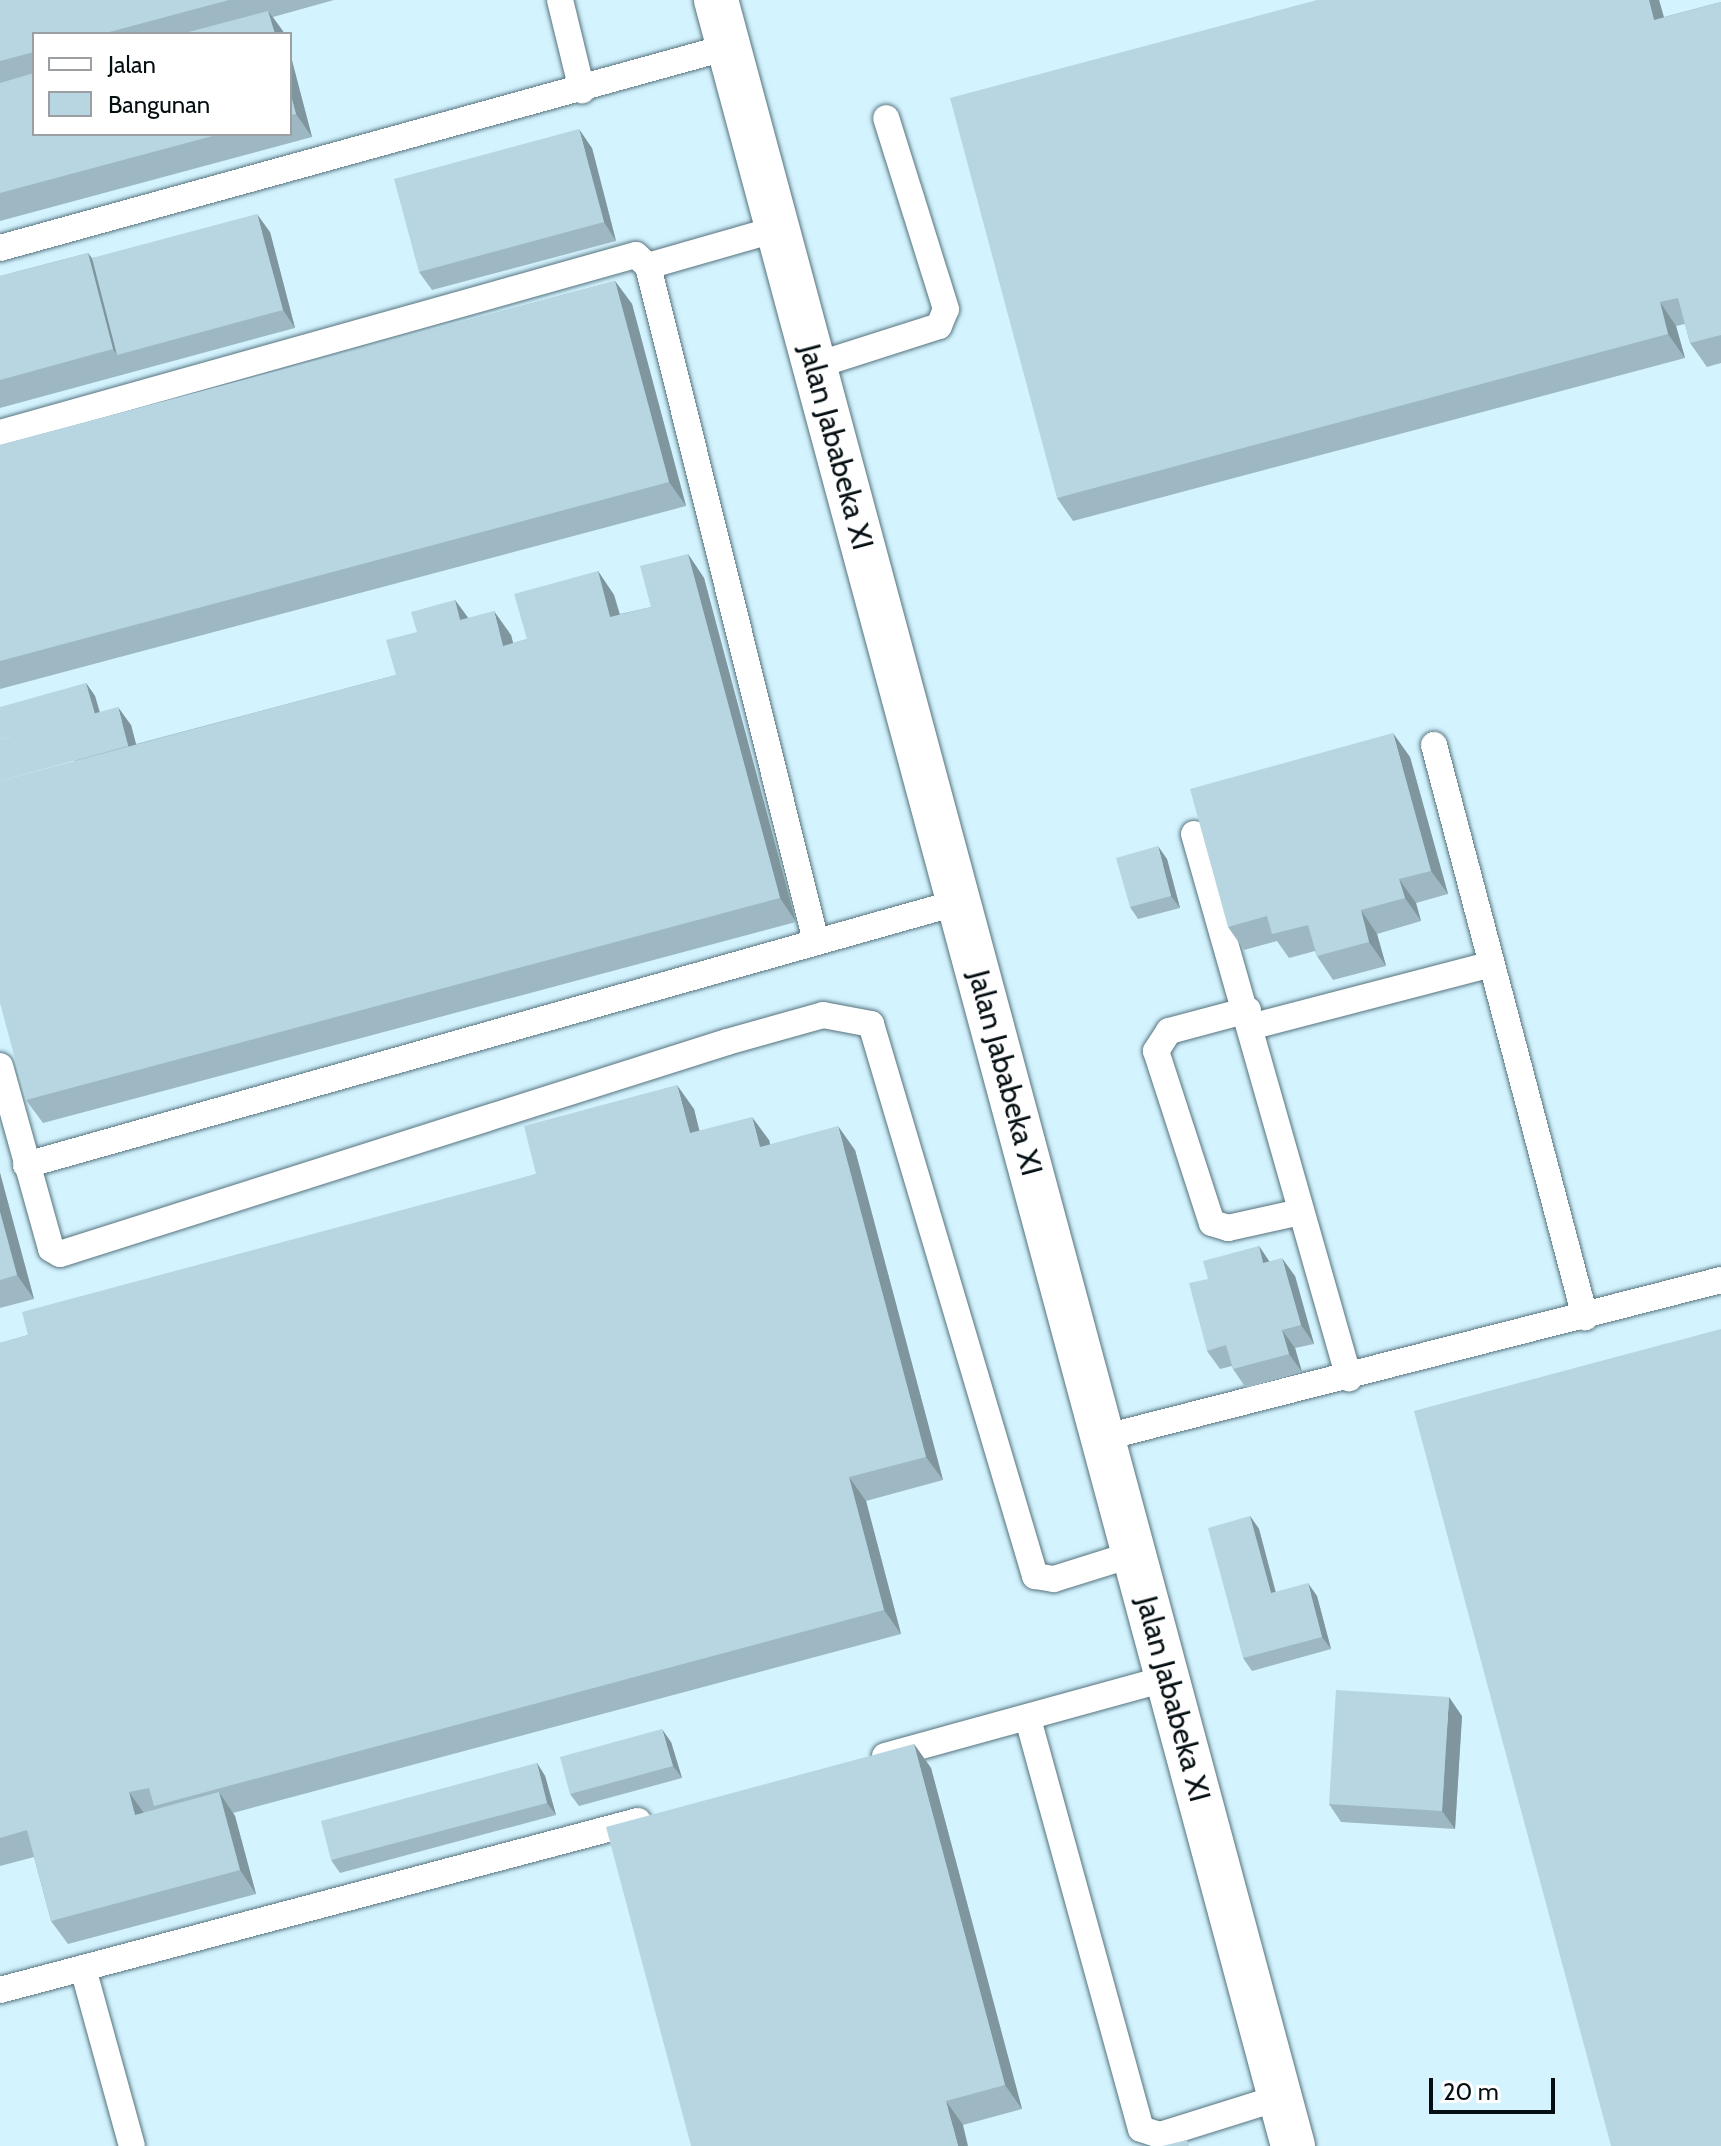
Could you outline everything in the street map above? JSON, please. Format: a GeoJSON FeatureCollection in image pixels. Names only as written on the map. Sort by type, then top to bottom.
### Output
{"type":"FeatureCollection","features":[{"type":"Feature","properties":{"kind":"street","name":"Jalan Jababeka XI"},"geometry":{"type":"LineString","coordinates":[[716,0],[1293,2146]]}},
{"type":"Feature","properties":{"kind":"lane"},"geometry":{"type":"LineString","coordinates":[[560,0],[582,90]]}},
{"type":"Feature","properties":{"kind":"lane"},"geometry":{"type":"LineString","coordinates":[[0,248],[582,90],[728,47]]}},
{"type":"Feature","properties":{"kind":"lane"},"geometry":{"type":"LineString","coordinates":[[814,366],[939,326],[946,309],[886,118]]}},
{"type":"Feature","properties":{"kind":"lane"},"geometry":{"type":"LineString","coordinates":[[648,266],[777,229]]}},
{"type":"Feature","properties":{"kind":"lane"},"geometry":{"type":"LineString","coordinates":[[0,433],[629,254],[648,266],[815,938]]}},
{"type":"Feature","properties":{"kind":"lane"},"geometry":{"type":"LineString","coordinates":[[1434,745],[1488,965],[1585,1317]]}},
{"type":"Feature","properties":{"kind":"lane"},"geometry":{"type":"LineString","coordinates":[[1194,834],[1251,1018],[1300,1212],[1349,1378]]}},
{"type":"Feature","properties":{"kind":"lane"},"geometry":{"type":"LineString","coordinates":[[26,1165],[815,938],[959,902]]}},
{"type":"Feature","properties":{"kind":"lane"},"geometry":{"type":"LineString","coordinates":[[1300,1212],[1228,1228],[1212,1223],[1156,1051],[1169,1031],[1251,1018],[1488,965]]}},
{"type":"Feature","properties":{"kind":"lane"},"geometry":{"type":"LineString","coordinates":[[0,1066],[51,1249],[64,1253],[727,1042],[823,1015],[871,1024],[1035,1576],[1054,1579],[1134,1554]]}},
{"type":"Feature","properties":{"kind":"lane"},"geometry":{"type":"LineString","coordinates":[[1102,1438],[1349,1378],[1721,1280]]}},
{"type":"Feature","properties":{"kind":"lane"},"geometry":{"type":"LineString","coordinates":[[860,1763],[1168,1678]]}},
{"type":"Feature","properties":{"kind":"lane"},"geometry":{"type":"LineString","coordinates":[[1028,1719],[1141,2129],[1160,2135],[1281,2097]]}},
{"type":"Feature","properties":{"kind":"lane"},"geometry":{"type":"LineString","coordinates":[[0,1990],[84,1972],[663,1815]]}},
{"type":"Feature","properties":{"kind":"lane"},"geometry":{"type":"LineString","coordinates":[[84,1972],[132,2146]]}},
{"type":"Feature","properties":{"kind":"shaded area"},"geometry":{"type":"Polygon","coordinates":[[[0,0],[1721,0],[1721,2146],[0,2146],[0,0]]]}},
{"type":"Feature","properties":{"kind":"building"},"geometry":{"type":"Polygon","coordinates":[[[0,0],[229,0],[109,32],[32,32],[32,53],[0,61],[0,0]]]}},
{"type":"Feature","properties":{"kind":"building"},"geometry":{"type":"Polygon","coordinates":[[[1317,0],[1649,0],[1654,20],[1721,2],[1721,335],[1690,343],[1678,298],[1660,302],[1668,334],[1057,498],[950,98],[1317,0]]]}},
{"type":"Feature","properties":{"kind":"building"},"geometry":{"type":"Polygon","coordinates":[[[268,11],[274,32],[189,32],[268,11]]]}},
{"type":"Feature","properties":{"kind":"building"},"geometry":{"type":"Polygon","coordinates":[[[32,74],[32,136],[213,136],[0,193],[0,83],[32,74]]]}},
{"type":"Feature","properties":{"kind":"building"},"geometry":{"type":"Polygon","coordinates":[[[579,129],[604,222],[419,272],[394,179],[579,129]]]}},
{"type":"Feature","properties":{"kind":"building"},"geometry":{"type":"Polygon","coordinates":[[[257,214],[283,310],[117,355],[92,258],[257,214]]]}},
{"type":"Feature","properties":{"kind":"building"},"geometry":{"type":"Polygon","coordinates":[[[88,253],[113,349],[0,380],[0,276],[88,253]]]}},
{"type":"Feature","properties":{"kind":"building"},"geometry":{"type":"Polygon","coordinates":[[[615,281],[669,482],[0,661],[0,445],[615,281]]]}},
{"type":"Feature","properties":{"kind":"building"},"geometry":{"type":"Polygon","coordinates":[[[688,554],[780,898],[26,1100],[0,1003],[0,781],[396,675],[386,640],[417,632],[411,612],[455,600],[460,620],[494,611],[503,646],[527,639],[514,594],[598,571],[610,617],[651,607],[640,566],[688,554]]]}},
{"type":"Feature","properties":{"kind":"building"},"geometry":{"type":"Polygon","coordinates":[[[86,683],[95,714],[0,739],[0,707],[86,683]]]}},
{"type":"Feature","properties":{"kind":"building"},"geometry":{"type":"Polygon","coordinates":[[[118,707],[128,746],[0,781],[0,739],[118,707]]]}},
{"type":"Feature","properties":{"kind":"building"},"geometry":{"type":"Polygon","coordinates":[[[1393,733],[1431,871],[1399,879],[1405,898],[1361,910],[1369,942],[1317,956],[1308,925],[1272,934],[1267,916],[1228,927],[1190,789],[1393,733]]]}},
{"type":"Feature","properties":{"kind":"building"},"geometry":{"type":"Polygon","coordinates":[[[1158,846],[1171,896],[1130,907],[1116,858],[1158,846]]]}},
{"type":"Feature","properties":{"kind":"building"},"geometry":{"type":"Polygon","coordinates":[[[677,1085],[690,1133],[752,1117],[760,1147],[838,1126],[926,1457],[849,1477],[884,1610],[154,1806],[149,1788],[129,1792],[135,1815],[219,1792],[240,1870],[51,1921],[27,1830],[0,1838],[0,1343],[28,1335],[22,1312],[536,1174],[524,1126],[677,1085]]]}},
{"type":"Feature","properties":{"kind":"building"},"geometry":{"type":"Polygon","coordinates":[[[0,1212],[17,1275],[0,1280],[0,1212]]]}},
{"type":"Feature","properties":{"kind":"building"},"geometry":{"type":"Polygon","coordinates":[[[1259,1246],[1263,1263],[1282,1258],[1301,1325],[1282,1330],[1289,1354],[1233,1369],[1226,1345],[1207,1351],[1189,1283],[1208,1279],[1203,1261],[1259,1246]]]}},
{"type":"Feature","properties":{"kind":"building"},"geometry":{"type":"Polygon","coordinates":[[[1721,1329],[1721,2146],[1611,2146],[1414,1411],[1721,1329]]]}},
{"type":"Feature","properties":{"kind":"building"},"geometry":{"type":"Polygon","coordinates":[[[1250,1516],[1271,1593],[1308,1583],[1322,1637],[1243,1658],[1208,1528],[1250,1516]]]}},
{"type":"Feature","properties":{"kind":"building"},"geometry":{"type":"Polygon","coordinates":[[[1336,1690],[1449,1697],[1442,1811],[1329,1804],[1336,1690]]]}},
{"type":"Feature","properties":{"kind":"building"},"geometry":{"type":"Polygon","coordinates":[[[662,1729],[673,1766],[570,1794],[560,1757],[662,1729]]]}},
{"type":"Feature","properties":{"kind":"building"},"geometry":{"type":"Polygon","coordinates":[[[914,1744],[1005,2085],[946,2101],[958,2146],[691,2146],[606,1827],[914,1744]]]}},
{"type":"Feature","properties":{"kind":"building"},"geometry":{"type":"Polygon","coordinates":[[[537,1763],[547,1803],[331,1860],[321,1821],[537,1763]]]}},
{"type":"Feature","properties":{"kind":"building"},"geometry":{"type":"Polygon","coordinates":[[[1187,2140],[1189,2146],[1162,2146],[1187,2140]]]}}]}
